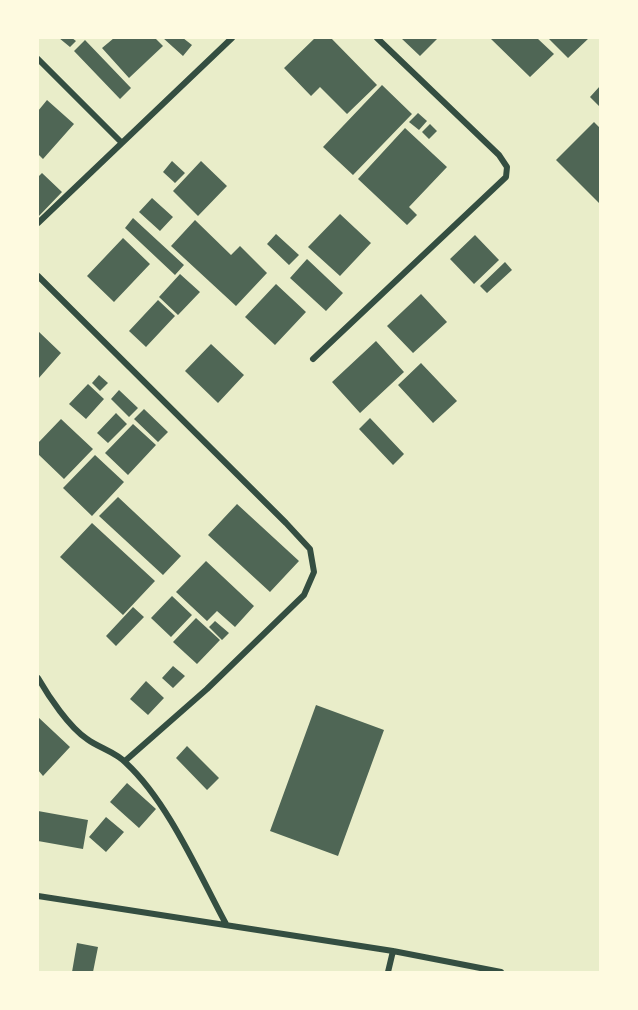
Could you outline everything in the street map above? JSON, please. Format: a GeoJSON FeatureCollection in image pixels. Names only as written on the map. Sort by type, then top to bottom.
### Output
{"type":"FeatureCollection","features":[{"type":"Feature","properties":{"kind":"street"},"geometry":{"type":"LineString","coordinates":[[38,224],[232,38]]}},
{"type":"Feature","properties":{"kind":"street"},"geometry":{"type":"LineString","coordinates":[[313,359],[506,177],[507,167],[499,155],[377,38]]}},
{"type":"Feature","properties":{"kind":"street"},"geometry":{"type":"LineString","coordinates":[[38,59],[121,142]]}},
{"type":"Feature","properties":{"kind":"street"},"geometry":{"type":"LineString","coordinates":[[38,276],[310,549],[314,572],[304,595],[207,689],[125,761]]}},
{"type":"Feature","properties":{"kind":"street"},"geometry":{"type":"LineString","coordinates":[[38,678],[52,702],[85,738],[125,761],[149,788],[164,810],[226,924]]}},
{"type":"Feature","properties":{"kind":"street"},"geometry":{"type":"LineString","coordinates":[[38,896],[393,951],[501,972]]}},
{"type":"Feature","properties":{"kind":"street"},"geometry":{"type":"LineString","coordinates":[[387,972],[393,951]]}},
{"type":"Feature","properties":{"kind":"building"},"geometry":{"type":"Polygon","coordinates":[[[59,38],[72,38],[76,41],[70,47],[59,38]]]}},
{"type":"Feature","properties":{"kind":"building"},"geometry":{"type":"Polygon","coordinates":[[[114,38],[155,38],[163,46],[129,78],[102,48],[114,38]]]}},
{"type":"Feature","properties":{"kind":"building"},"geometry":{"type":"Polygon","coordinates":[[[163,38],[183,38],[192,45],[183,56],[163,38]]]}},
{"type":"Feature","properties":{"kind":"building"},"geometry":{"type":"Polygon","coordinates":[[[315,38],[331,38],[377,85],[347,114],[320,87],[311,96],[284,68],[315,38]]]}},
{"type":"Feature","properties":{"kind":"building"},"geometry":{"type":"Polygon","coordinates":[[[401,38],[438,38],[420,56],[401,38]]]}},
{"type":"Feature","properties":{"kind":"building"},"geometry":{"type":"Polygon","coordinates":[[[490,38],[537,38],[554,54],[530,77],[490,38]]]}},
{"type":"Feature","properties":{"kind":"building"},"geometry":{"type":"Polygon","coordinates":[[[548,38],[589,38],[568,58],[548,38]]]}},
{"type":"Feature","properties":{"kind":"building"},"geometry":{"type":"Polygon","coordinates":[[[85,40],[131,88],[120,99],[74,51],[85,40]]]}},
{"type":"Feature","properties":{"kind":"building"},"geometry":{"type":"Polygon","coordinates":[[[382,85],[412,114],[353,175],[323,147],[382,85]]]}},
{"type":"Feature","properties":{"kind":"building"},"geometry":{"type":"Polygon","coordinates":[[[600,86],[600,107],[590,97],[600,86]]]}},
{"type":"Feature","properties":{"kind":"building"},"geometry":{"type":"Polygon","coordinates":[[[47,100],[74,124],[43,159],[38,154],[38,111],[47,100]]]}},
{"type":"Feature","properties":{"kind":"building"},"geometry":{"type":"Polygon","coordinates":[[[418,113],[427,121],[419,130],[409,122],[418,113]]]}},
{"type":"Feature","properties":{"kind":"building"},"geometry":{"type":"Polygon","coordinates":[[[594,122],[600,128],[600,204],[556,160],[594,122]]]}},
{"type":"Feature","properties":{"kind":"building"},"geometry":{"type":"Polygon","coordinates":[[[430,124],[437,131],[429,139],[422,132],[430,124]]]}},
{"type":"Feature","properties":{"kind":"building"},"geometry":{"type":"Polygon","coordinates":[[[405,128],[447,167],[409,207],[417,215],[407,225],[358,179],[405,128]]]}},
{"type":"Feature","properties":{"kind":"building"},"geometry":{"type":"Polygon","coordinates":[[[172,161],[185,173],[175,183],[163,172],[172,161]]]}},
{"type":"Feature","properties":{"kind":"building"},"geometry":{"type":"Polygon","coordinates":[[[201,161],[227,186],[198,216],[173,191],[201,161]]]}},
{"type":"Feature","properties":{"kind":"building"},"geometry":{"type":"Polygon","coordinates":[[[42,173],[62,192],[38,217],[38,177],[42,173]]]}},
{"type":"Feature","properties":{"kind":"building"},"geometry":{"type":"Polygon","coordinates":[[[152,198],[173,217],[160,231],[139,212],[152,198]]]}},
{"type":"Feature","properties":{"kind":"building"},"geometry":{"type":"Polygon","coordinates":[[[340,214],[371,243],[340,276],[308,247],[340,214]]]}},
{"type":"Feature","properties":{"kind":"building"},"geometry":{"type":"Polygon","coordinates":[[[133,218],[184,265],[175,275],[125,228],[133,218]]]}},
{"type":"Feature","properties":{"kind":"building"},"geometry":{"type":"Polygon","coordinates":[[[195,220],[231,255],[240,246],[267,273],[236,306],[171,246],[195,220]]]}},
{"type":"Feature","properties":{"kind":"building"},"geometry":{"type":"Polygon","coordinates":[[[276,234],[299,255],[289,265],[267,244],[276,234]]]}},
{"type":"Feature","properties":{"kind":"building"},"geometry":{"type":"Polygon","coordinates":[[[475,235],[499,260],[474,284],[450,259],[475,235]]]}},
{"type":"Feature","properties":{"kind":"building"},"geometry":{"type":"Polygon","coordinates":[[[123,238],[150,264],[114,302],[87,276],[123,238]]]}},
{"type":"Feature","properties":{"kind":"building"},"geometry":{"type":"Polygon","coordinates":[[[307,259],[343,293],[326,311],[290,278],[307,259]]]}},
{"type":"Feature","properties":{"kind":"building"},"geometry":{"type":"Polygon","coordinates":[[[505,262],[512,270],[487,293],[480,286],[505,262]]]}},
{"type":"Feature","properties":{"kind":"building"},"geometry":{"type":"Polygon","coordinates":[[[180,274],[200,292],[178,315],[159,297],[180,274]]]}},
{"type":"Feature","properties":{"kind":"building"},"geometry":{"type":"Polygon","coordinates":[[[276,284],[306,312],[275,345],[245,317],[276,284]]]}},
{"type":"Feature","properties":{"kind":"building"},"geometry":{"type":"Polygon","coordinates":[[[421,294],[447,322],[413,353],[387,326],[421,294]]]}},
{"type":"Feature","properties":{"kind":"building"},"geometry":{"type":"Polygon","coordinates":[[[158,300],[175,316],[146,347],[129,331],[158,300]]]}},
{"type":"Feature","properties":{"kind":"building"},"geometry":{"type":"Polygon","coordinates":[[[38,331],[61,353],[38,379],[38,331]]]}},
{"type":"Feature","properties":{"kind":"building"},"geometry":{"type":"Polygon","coordinates":[[[376,341],[404,372],[360,413],[332,382],[376,341]]]}},
{"type":"Feature","properties":{"kind":"building"},"geometry":{"type":"Polygon","coordinates":[[[211,344],[244,375],[218,403],[185,371],[211,344]]]}},
{"type":"Feature","properties":{"kind":"building"},"geometry":{"type":"Polygon","coordinates":[[[421,363],[457,401],[433,423],[398,385],[421,363]]]}},
{"type":"Feature","properties":{"kind":"building"},"geometry":{"type":"Polygon","coordinates":[[[99,375],[108,383],[100,391],[92,383],[99,375]]]}},
{"type":"Feature","properties":{"kind":"building"},"geometry":{"type":"Polygon","coordinates":[[[88,384],[104,399],[86,419],[69,404],[88,384]]]}},
{"type":"Feature","properties":{"kind":"building"},"geometry":{"type":"Polygon","coordinates":[[[119,390],[138,408],[129,417],[111,399],[119,390]]]}},
{"type":"Feature","properties":{"kind":"building"},"geometry":{"type":"Polygon","coordinates":[[[144,409],[168,432],[158,442],[134,419],[144,409]]]}},
{"type":"Feature","properties":{"kind":"building"},"geometry":{"type":"Polygon","coordinates":[[[116,413],[127,424],[108,443],[97,433],[116,413]]]}},
{"type":"Feature","properties":{"kind":"building"},"geometry":{"type":"Polygon","coordinates":[[[370,418],[404,454],[393,465],[359,429],[370,418]]]}},
{"type":"Feature","properties":{"kind":"building"},"geometry":{"type":"Polygon","coordinates":[[[61,419],[93,449],[64,479],[38,454],[38,443],[61,419]]]}},
{"type":"Feature","properties":{"kind":"building"},"geometry":{"type":"Polygon","coordinates":[[[133,424],[156,445],[128,475],[105,453],[133,424]]]}},
{"type":"Feature","properties":{"kind":"building"},"geometry":{"type":"Polygon","coordinates":[[[95,455],[124,482],[92,516],[63,488],[95,455]]]}},
{"type":"Feature","properties":{"kind":"building"},"geometry":{"type":"Polygon","coordinates":[[[118,497],[181,556],[163,575],[99,516],[118,497]]]}},
{"type":"Feature","properties":{"kind":"building"},"geometry":{"type":"Polygon","coordinates":[[[237,504],[299,561],[270,592],[208,535],[237,504]]]}},
{"type":"Feature","properties":{"kind":"building"},"geometry":{"type":"Polygon","coordinates":[[[92,523],[155,581],[123,615],[60,557],[92,523]]]}},
{"type":"Feature","properties":{"kind":"building"},"geometry":{"type":"Polygon","coordinates":[[[206,561],[254,606],[235,627],[217,611],[207,621],[176,592],[206,561]]]}},
{"type":"Feature","properties":{"kind":"building"},"geometry":{"type":"Polygon","coordinates":[[[172,596],[192,615],[171,637],[151,618],[172,596]]]}},
{"type":"Feature","properties":{"kind":"building"},"geometry":{"type":"Polygon","coordinates":[[[133,607],[144,617],[116,646],[106,636],[133,607]]]}},
{"type":"Feature","properties":{"kind":"building"},"geometry":{"type":"Polygon","coordinates":[[[196,618],[220,640],[197,664],[173,642],[196,618]]]}},
{"type":"Feature","properties":{"kind":"building"},"geometry":{"type":"Polygon","coordinates":[[[215,621],[229,633],[222,640],[209,627],[215,621]]]}},
{"type":"Feature","properties":{"kind":"building"},"geometry":{"type":"Polygon","coordinates":[[[173,666],[185,676],[173,688],[162,678],[173,666]]]}},
{"type":"Feature","properties":{"kind":"building"},"geometry":{"type":"Polygon","coordinates":[[[146,681],[164,698],[148,715],[130,699],[146,681]]]}},
{"type":"Feature","properties":{"kind":"building"},"geometry":{"type":"Polygon","coordinates":[[[316,705],[384,730],[338,856],[270,831],[316,705]]]}},
{"type":"Feature","properties":{"kind":"building"},"geometry":{"type":"Polygon","coordinates":[[[38,717],[70,747],[43,776],[38,770],[38,717]]]}},
{"type":"Feature","properties":{"kind":"building"},"geometry":{"type":"Polygon","coordinates":[[[187,746],[219,778],[207,790],[176,758],[187,746]]]}},
{"type":"Feature","properties":{"kind":"building"},"geometry":{"type":"Polygon","coordinates":[[[127,783],[156,809],[139,828],[110,802],[127,783]]]}},
{"type":"Feature","properties":{"kind":"building"},"geometry":{"type":"Polygon","coordinates":[[[38,811],[88,820],[83,849],[38,841],[38,811]]]}},
{"type":"Feature","properties":{"kind":"building"},"geometry":{"type":"Polygon","coordinates":[[[106,817],[124,832],[106,852],[89,837],[106,817]]]}},
{"type":"Feature","properties":{"kind":"building"},"geometry":{"type":"Polygon","coordinates":[[[77,943],[98,947],[93,972],[72,972],[77,943]]]}}]}
